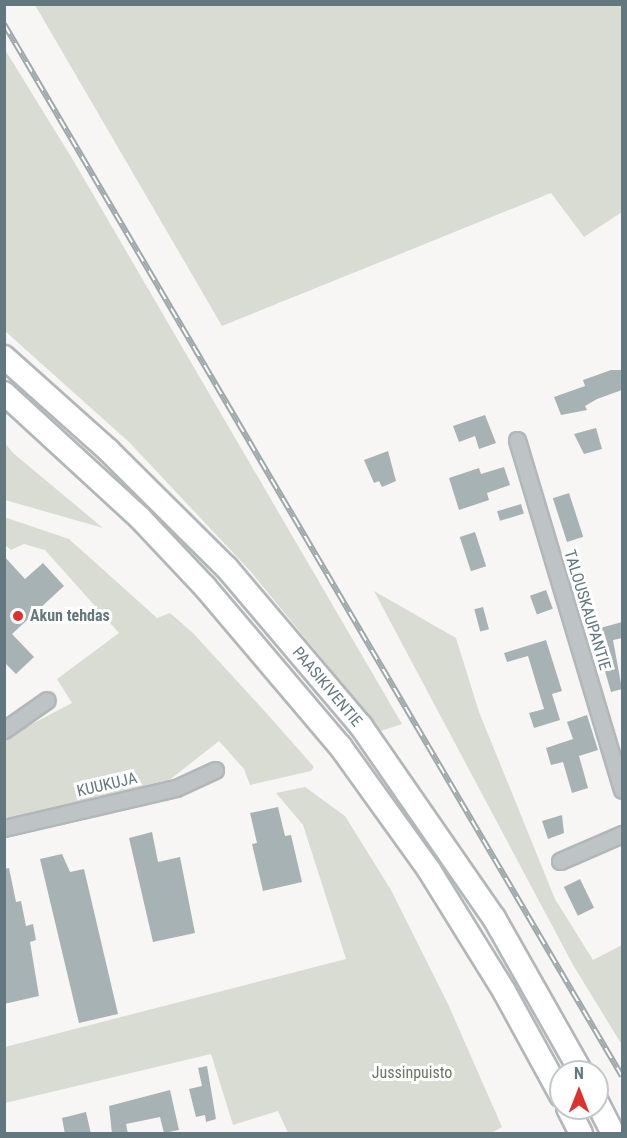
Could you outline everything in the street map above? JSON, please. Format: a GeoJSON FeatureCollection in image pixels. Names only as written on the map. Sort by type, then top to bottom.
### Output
{"type":"FeatureCollection","features":[{"type":"Feature","properties":{"kind":"highway","name":"PAASIKIVENTIE"},"geometry":{"type":"LineString","coordinates":[[4,357],[124,465],[227,568],[361,726],[488,909],[574,1060]]}},
{"type":"Feature","properties":{"kind":"highway","name":"PAASIKIVENTIE"},"geometry":{"type":"LineString","coordinates":[[4,393],[140,518],[205,587],[339,746],[429,870],[504,990],[549,1073]]}},
{"type":"Feature","properties":{"kind":"highway"},"geometry":{"type":"LineString","coordinates":[[574,1120],[581,1134]]}},
{"type":"Feature","properties":{"kind":"highway"},"geometry":{"type":"LineString","coordinates":[[606,1120],[613,1134]]}},
{"type":"Feature","properties":{"kind":"street","name":"TALOUSKAUPANTIE"},"geometry":{"type":"LineString","coordinates":[[517,440],[622,789]]}},
{"type":"Feature","properties":{"kind":"street"},"geometry":{"type":"LineString","coordinates":[[4,730],[47,700]]}},
{"type":"Feature","properties":{"kind":"street","name":"KUUKUJA"},"geometry":{"type":"LineString","coordinates":[[4,828],[176,788],[215,770]]}},
{"type":"Feature","properties":{"kind":"street"},"geometry":{"type":"LineString","coordinates":[[560,861],[622,834]]}},
{"type":"Feature","properties":{"kind":"green space"},"geometry":{"type":"Polygon","coordinates":[[[35,5],[622,5],[622,212],[584,237],[551,193],[222,326],[35,5]]]}},
{"type":"Feature","properties":{"kind":"green space"},"geometry":{"type":"Polygon","coordinates":[[[4,48],[73,160],[402,724],[381,731],[251,572],[130,443],[5,331],[4,48]]]}},
{"type":"Feature","properties":{"kind":"green space"},"geometry":{"type":"Polygon","coordinates":[[[4,442],[13,453],[103,528],[5,500],[4,442]]]}},
{"type":"Feature","properties":{"kind":"green space"},"geometry":{"type":"Polygon","coordinates":[[[4,517],[69,539],[157,618],[170,613],[193,633],[269,716],[314,767],[311,771],[250,785],[244,769],[219,741],[163,785],[5,822],[5,738],[72,703],[57,679],[119,633],[45,550],[24,544],[11,550],[5,545],[4,517]]]}},
{"type":"Feature","properties":{"kind":"green space"},"geometry":{"type":"Polygon","coordinates":[[[374,591],[456,638],[479,712],[555,899],[593,960],[622,945],[622,1045],[573,965],[374,591]]]}},
{"type":"Feature","properties":{"kind":"green space","name":"Jussinpuisto"},"geometry":{"type":"Polygon","coordinates":[[[305,787],[345,816],[391,890],[448,1004],[502,1127],[490,1134],[288,1133],[278,1111],[233,1125],[211,1054],[5,1103],[5,1047],[346,959],[303,825],[276,793],[305,787]]]}},
{"type":"Feature","properties":{"kind":"building"},"geometry":{"type":"Polygon","coordinates":[[[611,370],[622,370],[622,390],[597,399],[585,406],[587,410],[561,415],[554,397],[585,386],[583,380],[611,370]]]}},
{"type":"Feature","properties":{"kind":"building"},"geometry":{"type":"Polygon","coordinates":[[[485,415],[496,443],[479,449],[475,436],[459,442],[453,426],[485,415]]]}},
{"type":"Feature","properties":{"kind":"building"},"geometry":{"type":"Polygon","coordinates":[[[596,428],[602,449],[584,454],[574,434],[596,428]]]}},
{"type":"Feature","properties":{"kind":"building"},"geometry":{"type":"Polygon","coordinates":[[[388,451],[396,481],[382,487],[379,481],[374,483],[364,460],[388,451]]]}},
{"type":"Feature","properties":{"kind":"building"},"geometry":{"type":"Polygon","coordinates":[[[504,467],[510,485],[487,493],[489,500],[459,510],[449,478],[479,468],[481,474],[504,467]]]}},
{"type":"Feature","properties":{"kind":"building"},"geometry":{"type":"Polygon","coordinates":[[[569,493],[583,537],[567,542],[553,498],[569,493]]]}},
{"type":"Feature","properties":{"kind":"building"},"geometry":{"type":"Polygon","coordinates":[[[521,504],[524,514],[500,521],[497,511],[521,504]]]}},
{"type":"Feature","properties":{"kind":"building"},"geometry":{"type":"Polygon","coordinates":[[[475,532],[486,566],[471,571],[460,537],[475,532]]]}},
{"type":"Feature","properties":{"kind":"building","name":"Akun tehdas"},"geometry":{"type":"Polygon","coordinates":[[[4,556],[25,579],[43,563],[64,586],[12,634],[34,657],[16,674],[4,662],[4,556]]]}},
{"type":"Feature","properties":{"kind":"building"},"geometry":{"type":"Polygon","coordinates":[[[546,590],[553,609],[537,615],[530,596],[546,590]]]}},
{"type":"Feature","properties":{"kind":"building"},"geometry":{"type":"Polygon","coordinates":[[[483,607],[489,629],[480,632],[474,609],[483,607]]]}},
{"type":"Feature","properties":{"kind":"building"},"geometry":{"type":"Polygon","coordinates":[[[622,622],[622,638],[613,640],[622,689],[611,692],[593,630],[622,622]]]}},
{"type":"Feature","properties":{"kind":"building"},"geometry":{"type":"Polygon","coordinates":[[[546,640],[562,691],[552,694],[560,720],[534,728],[529,713],[544,709],[528,656],[507,662],[504,653],[546,640]]]}},
{"type":"Feature","properties":{"kind":"building"},"geometry":{"type":"Polygon","coordinates":[[[587,715],[598,750],[579,756],[588,788],[572,793],[563,762],[551,765],[546,748],[573,739],[567,722],[587,715]]]}},
{"type":"Feature","properties":{"kind":"building"},"geometry":{"type":"Polygon","coordinates":[[[278,807],[285,836],[291,835],[302,882],[263,891],[252,844],[257,843],[250,813],[278,807]]]}},
{"type":"Feature","properties":{"kind":"building"},"geometry":{"type":"Polygon","coordinates":[[[562,815],[564,833],[548,839],[542,821],[562,815]]]}},
{"type":"Feature","properties":{"kind":"building"},"geometry":{"type":"Polygon","coordinates":[[[152,832],[158,862],[180,857],[195,933],[153,942],[129,838],[152,832]]]}},
{"type":"Feature","properties":{"kind":"building"},"geometry":{"type":"Polygon","coordinates":[[[62,854],[70,872],[84,869],[118,1014],[79,1023],[40,859],[62,854]]]}},
{"type":"Feature","properties":{"kind":"building"},"geometry":{"type":"Polygon","coordinates":[[[9,868],[16,902],[21,901],[26,926],[33,924],[36,940],[30,942],[39,996],[4,1004],[4,869],[9,868]]]}},
{"type":"Feature","properties":{"kind":"building"},"geometry":{"type":"Polygon","coordinates":[[[580,879],[594,908],[578,916],[564,887],[580,879]]]}},
{"type":"Feature","properties":{"kind":"building"},"geometry":{"type":"Polygon","coordinates":[[[207,1066],[216,1119],[206,1122],[205,1115],[196,1117],[189,1089],[202,1086],[198,1068],[207,1066]]]}},
{"type":"Feature","properties":{"kind":"building"},"geometry":{"type":"Polygon","coordinates":[[[170,1090],[179,1130],[164,1133],[160,1117],[126,1124],[128,1134],[112,1134],[109,1106],[170,1090]]]}},
{"type":"Feature","properties":{"kind":"building"},"geometry":{"type":"Polygon","coordinates":[[[86,1112],[91,1134],[65,1134],[62,1118],[86,1112]]]}},
{"type":"Feature","properties":{"kind":"railway"},"geometry":{"type":"LineString","coordinates":[[4,24],[622,1076]]}},
{"type":"Feature","properties":{"kind":"place","name":"Akun tehdas"},"geometry":{"type":"Point","coordinates":[18,616]}}]}
